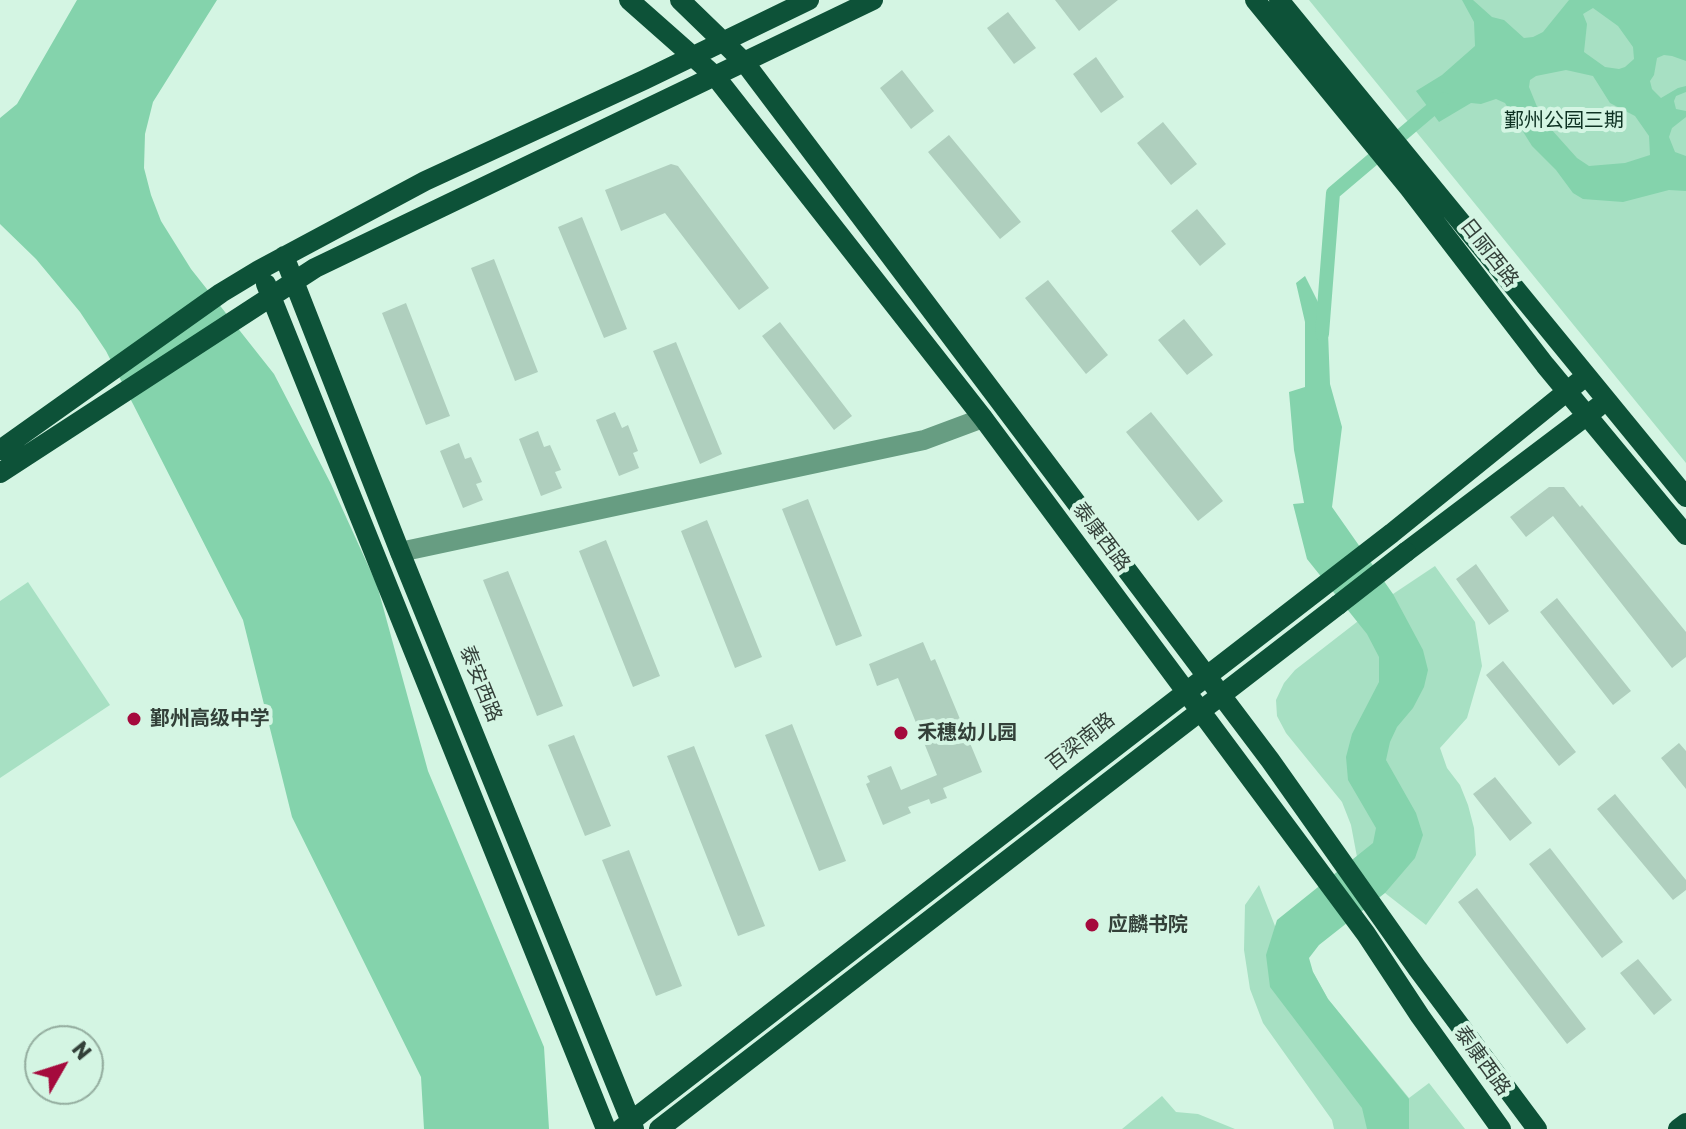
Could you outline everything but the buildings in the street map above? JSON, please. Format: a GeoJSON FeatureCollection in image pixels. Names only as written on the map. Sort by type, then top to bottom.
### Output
{"type":"FeatureCollection","features":[{"type":"Feature","properties":{"kind":"main road","name":"泰康西路"},"geometry":{"type":"LineString","coordinates":[[629,0],[715,76],[983,418],[1366,934],[1501,1129]]}},
{"type":"Feature","properties":{"kind":"main road","name":"泰康西路"},"geometry":{"type":"LineString","coordinates":[[680,0],[745,63],[1221,695],[1537,1129]]}},
{"type":"Feature","properties":{"kind":"main road"},"geometry":{"type":"LineString","coordinates":[[0,450],[221,293],[284,256],[425,181],[809,0]]}},
{"type":"Feature","properties":{"kind":"main road"},"geometry":{"type":"LineString","coordinates":[[0,473],[315,268],[873,0]]}},
{"type":"Feature","properties":{"kind":"main road","name":"日丽西路"},"geometry":{"type":"LineString","coordinates":[[1255,0],[1409,188],[1587,416],[1686,535]]}},
{"type":"Feature","properties":{"kind":"main road","name":"日丽西路"},"geometry":{"type":"LineString","coordinates":[[1279,0],[1686,497]]}},
{"type":"Feature","properties":{"kind":"main road","name":"泰安西路"},"geometry":{"type":"LineString","coordinates":[[284,256],[628,1127]]}},
{"type":"Feature","properties":{"kind":"main road"},"geometry":{"type":"LineString","coordinates":[[259,270],[606,1129]]}},
{"type":"Feature","properties":{"kind":"main road","name":"百梁南路"},"geometry":{"type":"LineString","coordinates":[[628,1127],[1392,533],[1586,376]]}},
{"type":"Feature","properties":{"kind":"main road"},"geometry":{"type":"LineString","coordinates":[[659,1129],[1607,400]]}},
{"type":"Feature","properties":{"kind":"main road"},"geometry":{"type":"LineString","coordinates":[[1678,1129],[1686,1123]]}},
{"type":"Feature","properties":{"kind":"street"},"geometry":{"type":"LineString","coordinates":[[400,552],[924,440],[983,418]]}},
{"type":"Feature","properties":{"kind":"green space","name":"鄞州公园三期"},"geometry":{"type":"Polygon","coordinates":[[[1309,0],[1686,0],[1686,463],[1309,0]]]}},
{"type":"Feature","properties":{"kind":"green space"},"geometry":{"type":"Polygon","coordinates":[[[1435,566],[1475,622],[1482,666],[1467,718],[1440,748],[1447,768],[1460,785],[1468,805],[1476,855],[1426,925],[1385,893],[1357,857],[1351,825],[1342,802],[1286,733],[1277,716],[1276,700],[1295,670],[1393,594],[1435,566]]]}},
{"type":"Feature","properties":{"kind":"green space"},"geometry":{"type":"Polygon","coordinates":[[[28,582],[110,705],[0,778],[0,601],[28,582]]]}},
{"type":"Feature","properties":{"kind":"green space"},"geometry":{"type":"Polygon","coordinates":[[[1259,885],[1275,926],[1313,972],[1328,999],[1409,1098],[1429,1083],[1465,1129],[1334,1129],[1332,1120],[1263,1023],[1250,989],[1244,950],[1245,905],[1259,885]]]}},
{"type":"Feature","properties":{"kind":"green space"},"geometry":{"type":"Polygon","coordinates":[[[1162,1096],[1176,1112],[1198,1114],[1235,1129],[1122,1129],[1162,1096]]]}},
{"type":"Feature","properties":{"kind":"shaded area"},"geometry":{"type":"Polygon","coordinates":[[[77,0],[217,0],[153,102],[145,134],[144,168],[151,195],[161,221],[191,269],[274,374],[331,484],[377,585],[428,771],[544,1047],[549,1129],[424,1129],[421,1077],[292,817],[243,620],[106,351],[80,312],[36,259],[0,224],[0,118],[17,104],[77,0]]]}},
{"type":"Feature","properties":{"kind":"shaded area"},"geometry":{"type":"Polygon","coordinates":[[[1462,0],[1473,0],[1492,17],[1504,20],[1524,38],[1543,32],[1569,0],[1686,0],[1686,61],[1664,55],[1657,58],[1650,81],[1652,89],[1661,98],[1686,86],[1686,92],[1676,96],[1674,101],[1676,109],[1686,111],[1686,117],[1672,128],[1669,137],[1675,152],[1686,156],[1686,191],[1669,190],[1623,202],[1583,199],[1573,193],[1532,146],[1505,103],[1496,99],[1481,104],[1471,103],[1439,122],[1416,91],[1442,75],[1475,46],[1474,22],[1462,0]],[[1593,8],[1583,14],[1587,24],[1584,52],[1605,67],[1625,67],[1634,59],[1633,47],[1618,26],[1593,8]],[[1566,70],[1536,76],[1530,80],[1529,87],[1542,119],[1577,158],[1589,166],[1625,163],[1650,155],[1649,136],[1635,116],[1610,103],[1593,76],[1566,70]]]}},
{"type":"Feature","properties":{"kind":"shaded area"},"geometry":{"type":"Polygon","coordinates":[[[1305,276],[1321,308],[1328,332],[1330,384],[1342,427],[1332,507],[1393,594],[1423,650],[1428,670],[1424,687],[1413,708],[1397,727],[1390,742],[1386,760],[1416,813],[1423,835],[1415,858],[1385,893],[1319,945],[1309,958],[1328,999],[1409,1099],[1409,1129],[1367,1129],[1362,1108],[1270,987],[1266,955],[1277,920],[1373,843],[1376,828],[1348,780],[1346,757],[1352,734],[1379,682],[1379,657],[1367,634],[1307,559],[1293,504],[1304,503],[1294,450],[1289,392],[1305,387],[1305,322],[1296,283],[1305,276]]]}},
{"type":"Feature","properties":{"kind":"waterway"},"geometry":{"type":"LineString","coordinates":[[1322,334],[1333,193],[1444,99]]}},
{"type":"Feature","properties":{"kind":"place","name":"鄞州高级中学"},"geometry":{"type":"Point","coordinates":[134,719]}},
{"type":"Feature","properties":{"kind":"place","name":"禾穗幼儿园"},"geometry":{"type":"Point","coordinates":[901,733]}},
{"type":"Feature","properties":{"kind":"place","name":"应麟书院"},"geometry":{"type":"Point","coordinates":[1092,925]}}]}
